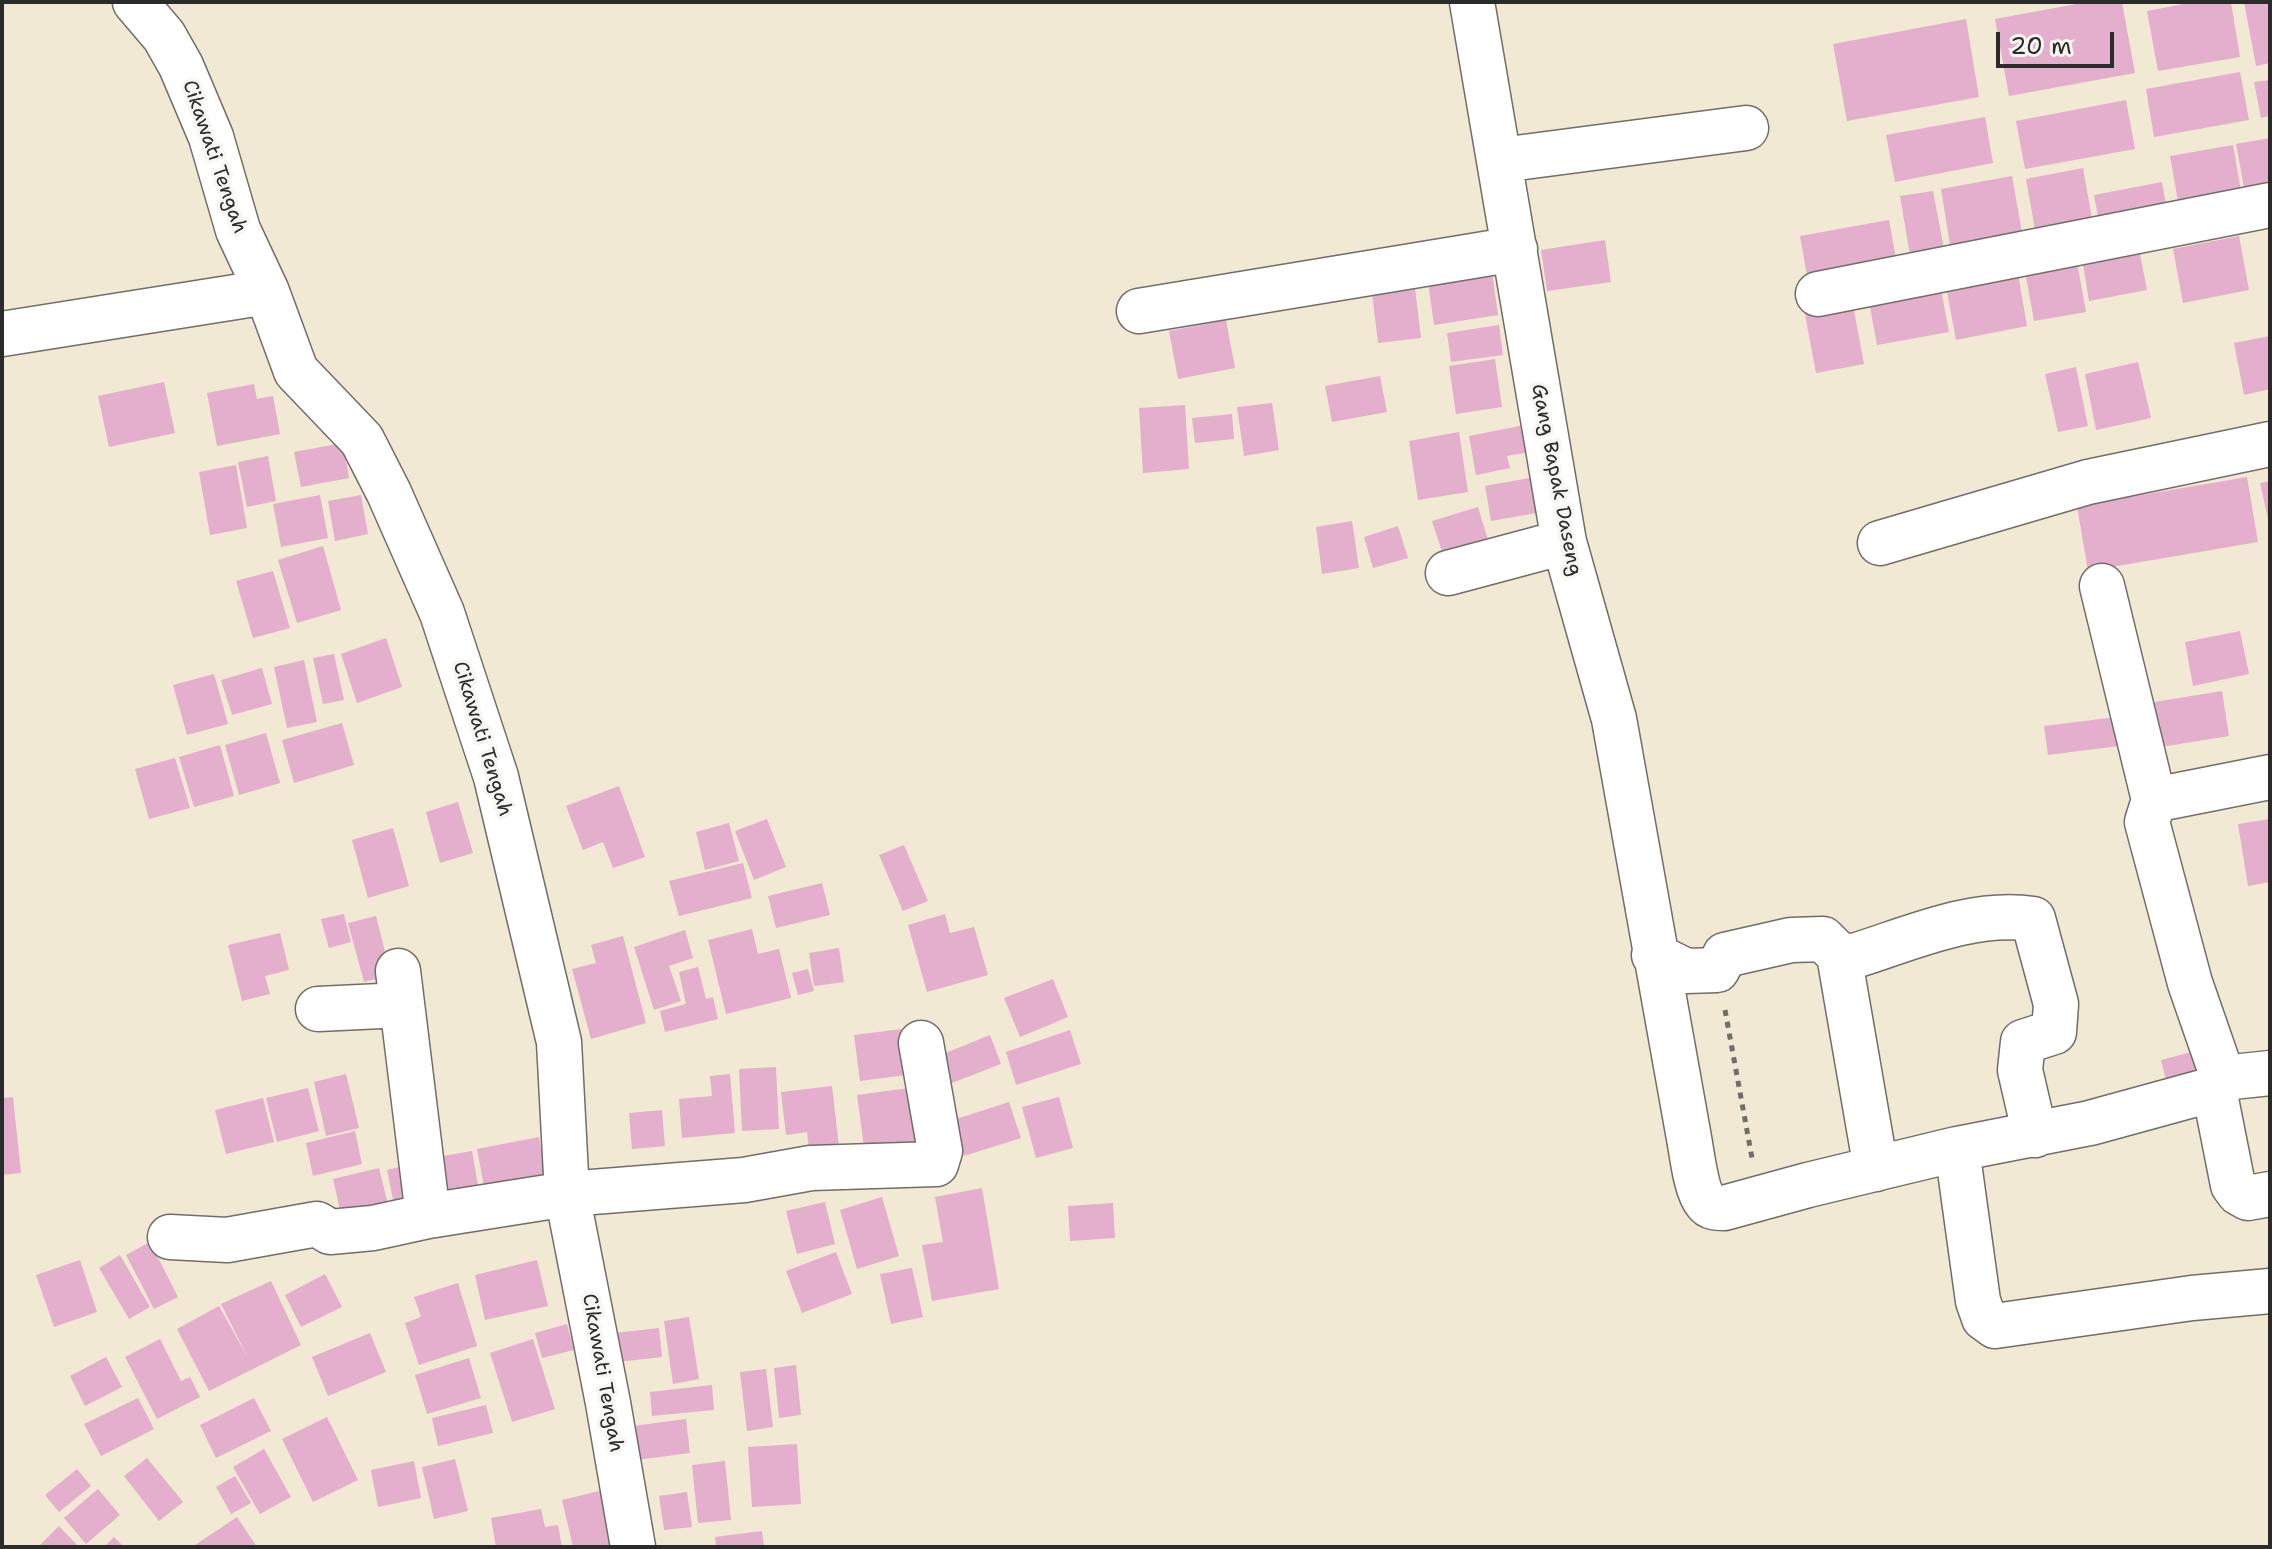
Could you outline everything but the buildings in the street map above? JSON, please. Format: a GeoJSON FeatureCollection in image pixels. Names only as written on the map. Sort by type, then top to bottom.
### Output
{"type":"FeatureCollection","features":[{"type":"Feature","properties":{"kind":"street","name":"Cikawati Tengah"},"geometry":{"type":"LineString","coordinates":[[135,2],[164,36],[181,66],[211,137],[238,230],[267,292],[296,371],[362,440],[389,493],[447,627],[496,777],[559,1042],[567,1194],[589,1297],[633,1547]]}},
{"type":"Feature","properties":{"kind":"street","name":"Gang Bapak Daseng"},"geometry":{"type":"LineString","coordinates":[[1472,2],[1564,542],[1614,719],[1654,955],[1701,1192],[1712,1207],[1724,1208],[1759,1198]]}},
{"type":"Feature","properties":{"kind":"street"},"geometry":{"type":"LineString","coordinates":[[1501,160],[1746,128]]}},
{"type":"Feature","properties":{"kind":"street"},"geometry":{"type":"LineString","coordinates":[[1818,294],[2270,205]]}},
{"type":"Feature","properties":{"kind":"street"},"geometry":{"type":"LineString","coordinates":[[1139,311],[1515,249]]}},
{"type":"Feature","properties":{"kind":"street"},"geometry":{"type":"LineString","coordinates":[[2,334],[267,292]]}},
{"type":"Feature","properties":{"kind":"street"},"geometry":{"type":"LineString","coordinates":[[1880,543],[2088,482],[2270,444]]}},
{"type":"Feature","properties":{"kind":"street"},"geometry":{"type":"LineString","coordinates":[[1448,573],[1564,542]]}},
{"type":"Feature","properties":{"kind":"street"},"geometry":{"type":"LineString","coordinates":[[2102,586],[2154,800],[2147,822],[2219,1084],[2233,1185],[2248,1198],[2270,1194]]}},
{"type":"Feature","properties":{"kind":"street"},"geometry":{"type":"LineString","coordinates":[[2154,800],[2270,777]]}},
{"type":"Feature","properties":{"kind":"street"},"geometry":{"type":"LineString","coordinates":[[1839,955],[1854,956],[1977,918],[2013,916],[2033,919],[2056,1004],[2054,1032],[2023,1042],[2020,1070],[2035,1135]]}},
{"type":"Feature","properties":{"kind":"street"},"geometry":{"type":"LineString","coordinates":[[1654,955],[1686,971],[1717,970],[1725,955],[1791,940],[1823,939],[1839,955],[1876,1169]]}},
{"type":"Feature","properties":{"kind":"street"},"geometry":{"type":"LineString","coordinates":[[318,1009],[400,988],[428,1216]]}},
{"type":"Feature","properties":{"kind":"street"},"geometry":{"type":"LineString","coordinates":[[170,1237],[227,1240],[317,1224],[330,1232],[373,1228],[567,1194],[744,1180],[811,1168],[936,1164],[940,1151],[921,1043]]}},
{"type":"Feature","properties":{"kind":"street"},"geometry":{"type":"LineString","coordinates":[[1759,1198],[1957,1149],[2035,1135],[2270,1073]]}},
{"type":"Feature","properties":{"kind":"street"},"geometry":{"type":"LineString","coordinates":[[1957,1149],[1978,1301],[1984,1318],[1995,1326],[2192,1298],[2270,1291]]}},
{"type":"Feature","properties":{"kind":"path"},"geometry":{"type":"LineString","coordinates":[[1717,970],[1759,1198]]}}]}
